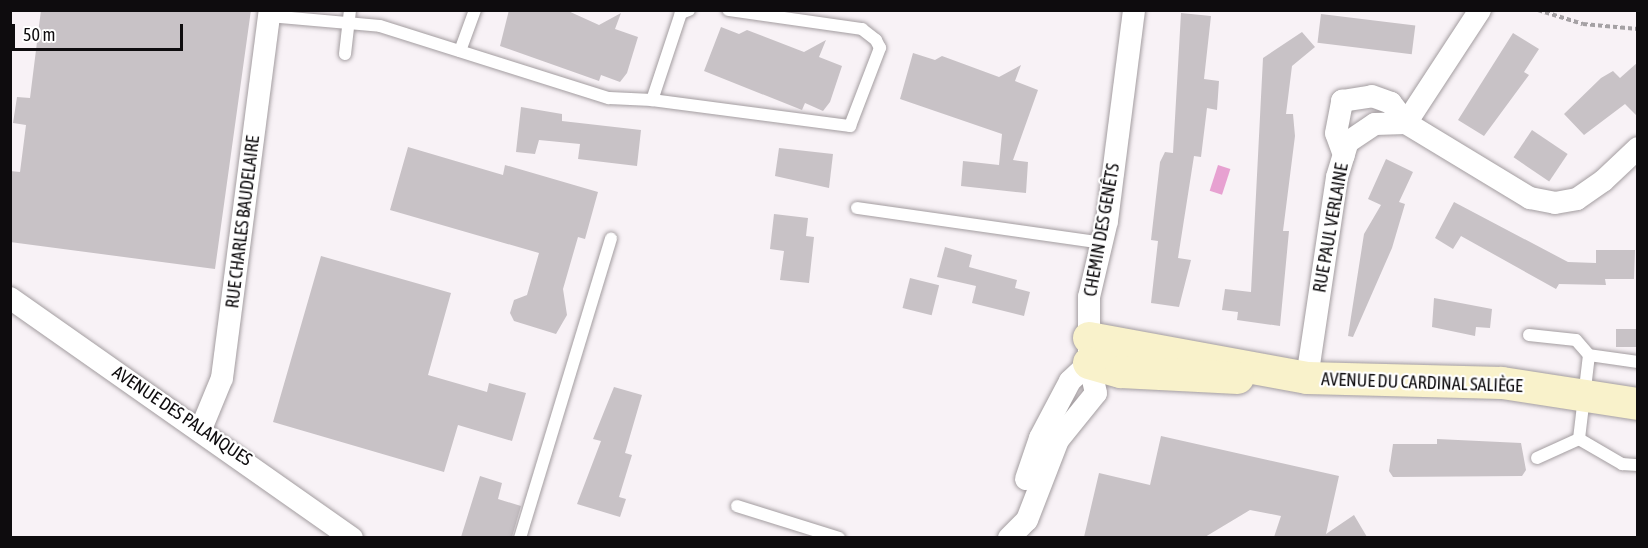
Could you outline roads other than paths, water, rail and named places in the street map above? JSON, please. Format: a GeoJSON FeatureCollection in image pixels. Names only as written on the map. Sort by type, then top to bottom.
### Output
{"type":"FeatureCollection","features":[{"type":"Feature","properties":{"kind":"main road","name":"AVENUE DU CARDINAL SALIÈGE"},"geometry":{"type":"LineString","coordinates":[[1089,351],[1292,376],[1502,383],[1638,404]]}},
{"type":"Feature","properties":{"kind":"street","name":"CHEMIN DES GENÊTS"},"geometry":{"type":"LineString","coordinates":[[1089,351],[1089,297],[1103,243],[1134,10]]}},
{"type":"Feature","properties":{"kind":"street"},"geometry":{"type":"LineString","coordinates":[[1406,123],[1480,10]]}},
{"type":"Feature","properties":{"kind":"street","name":"RUE CHARLES BAUDELAIRE"},"geometry":{"type":"LineString","coordinates":[[201,429],[222,378],[270,13]]}},
{"type":"Feature","properties":{"kind":"street"},"geometry":{"type":"LineString","coordinates":[[1344,156],[1336,132],[1342,101],[1372,96],[1391,103],[1406,123],[1530,198],[1556,203],[1577,199],[1603,181],[1638,148]]}},
{"type":"Feature","properties":{"kind":"street","name":"RUE PAUL VERLAINE"},"geometry":{"type":"LineString","coordinates":[[1292,376],[1348,142],[1374,124],[1406,123]]}},
{"type":"Feature","properties":{"kind":"street","name":"AVENUE DES PALANQUES"},"geometry":{"type":"LineString","coordinates":[[10,298],[201,429],[352,537]]}},
{"type":"Feature","properties":{"kind":"street"},"geometry":{"type":"LineString","coordinates":[[1008,537],[1040,438],[1070,381],[1089,351]]}},
{"type":"Feature","properties":{"kind":"lane"},"geometry":{"type":"LineString","coordinates":[[460,51],[475,10]]}},
{"type":"Feature","properties":{"kind":"lane"},"geometry":{"type":"LineString","coordinates":[[652,100],[681,13],[689,10]]}},
{"type":"Feature","properties":{"kind":"lane"},"geometry":{"type":"LineString","coordinates":[[270,13],[350,17],[609,98],[652,100],[850,126],[880,48],[876,40],[862,29],[736,11]]}},
{"type":"Feature","properties":{"kind":"lane"},"geometry":{"type":"LineString","coordinates":[[345,54],[350,17]]}},
{"type":"Feature","properties":{"kind":"lane"},"geometry":{"type":"LineString","coordinates":[[857,208],[1103,243]]}},
{"type":"Feature","properties":{"kind":"lane"},"geometry":{"type":"LineString","coordinates":[[520,537],[611,238]]}},
{"type":"Feature","properties":{"kind":"lane"},"geometry":{"type":"LineString","coordinates":[[1529,335],[1576,340],[1589,355],[1638,362]]}},
{"type":"Feature","properties":{"kind":"lane"},"geometry":{"type":"LineString","coordinates":[[1579,439],[1581,395],[1589,355]]}},
{"type":"Feature","properties":{"kind":"lane"},"geometry":{"type":"LineString","coordinates":[[1538,458],[1579,439]]}},
{"type":"Feature","properties":{"kind":"lane"},"geometry":{"type":"LineString","coordinates":[[1579,439],[1622,464],[1638,465]]}},
{"type":"Feature","properties":{"kind":"lane"},"geometry":{"type":"LineString","coordinates":[[737,506],[839,537]]}}]}
